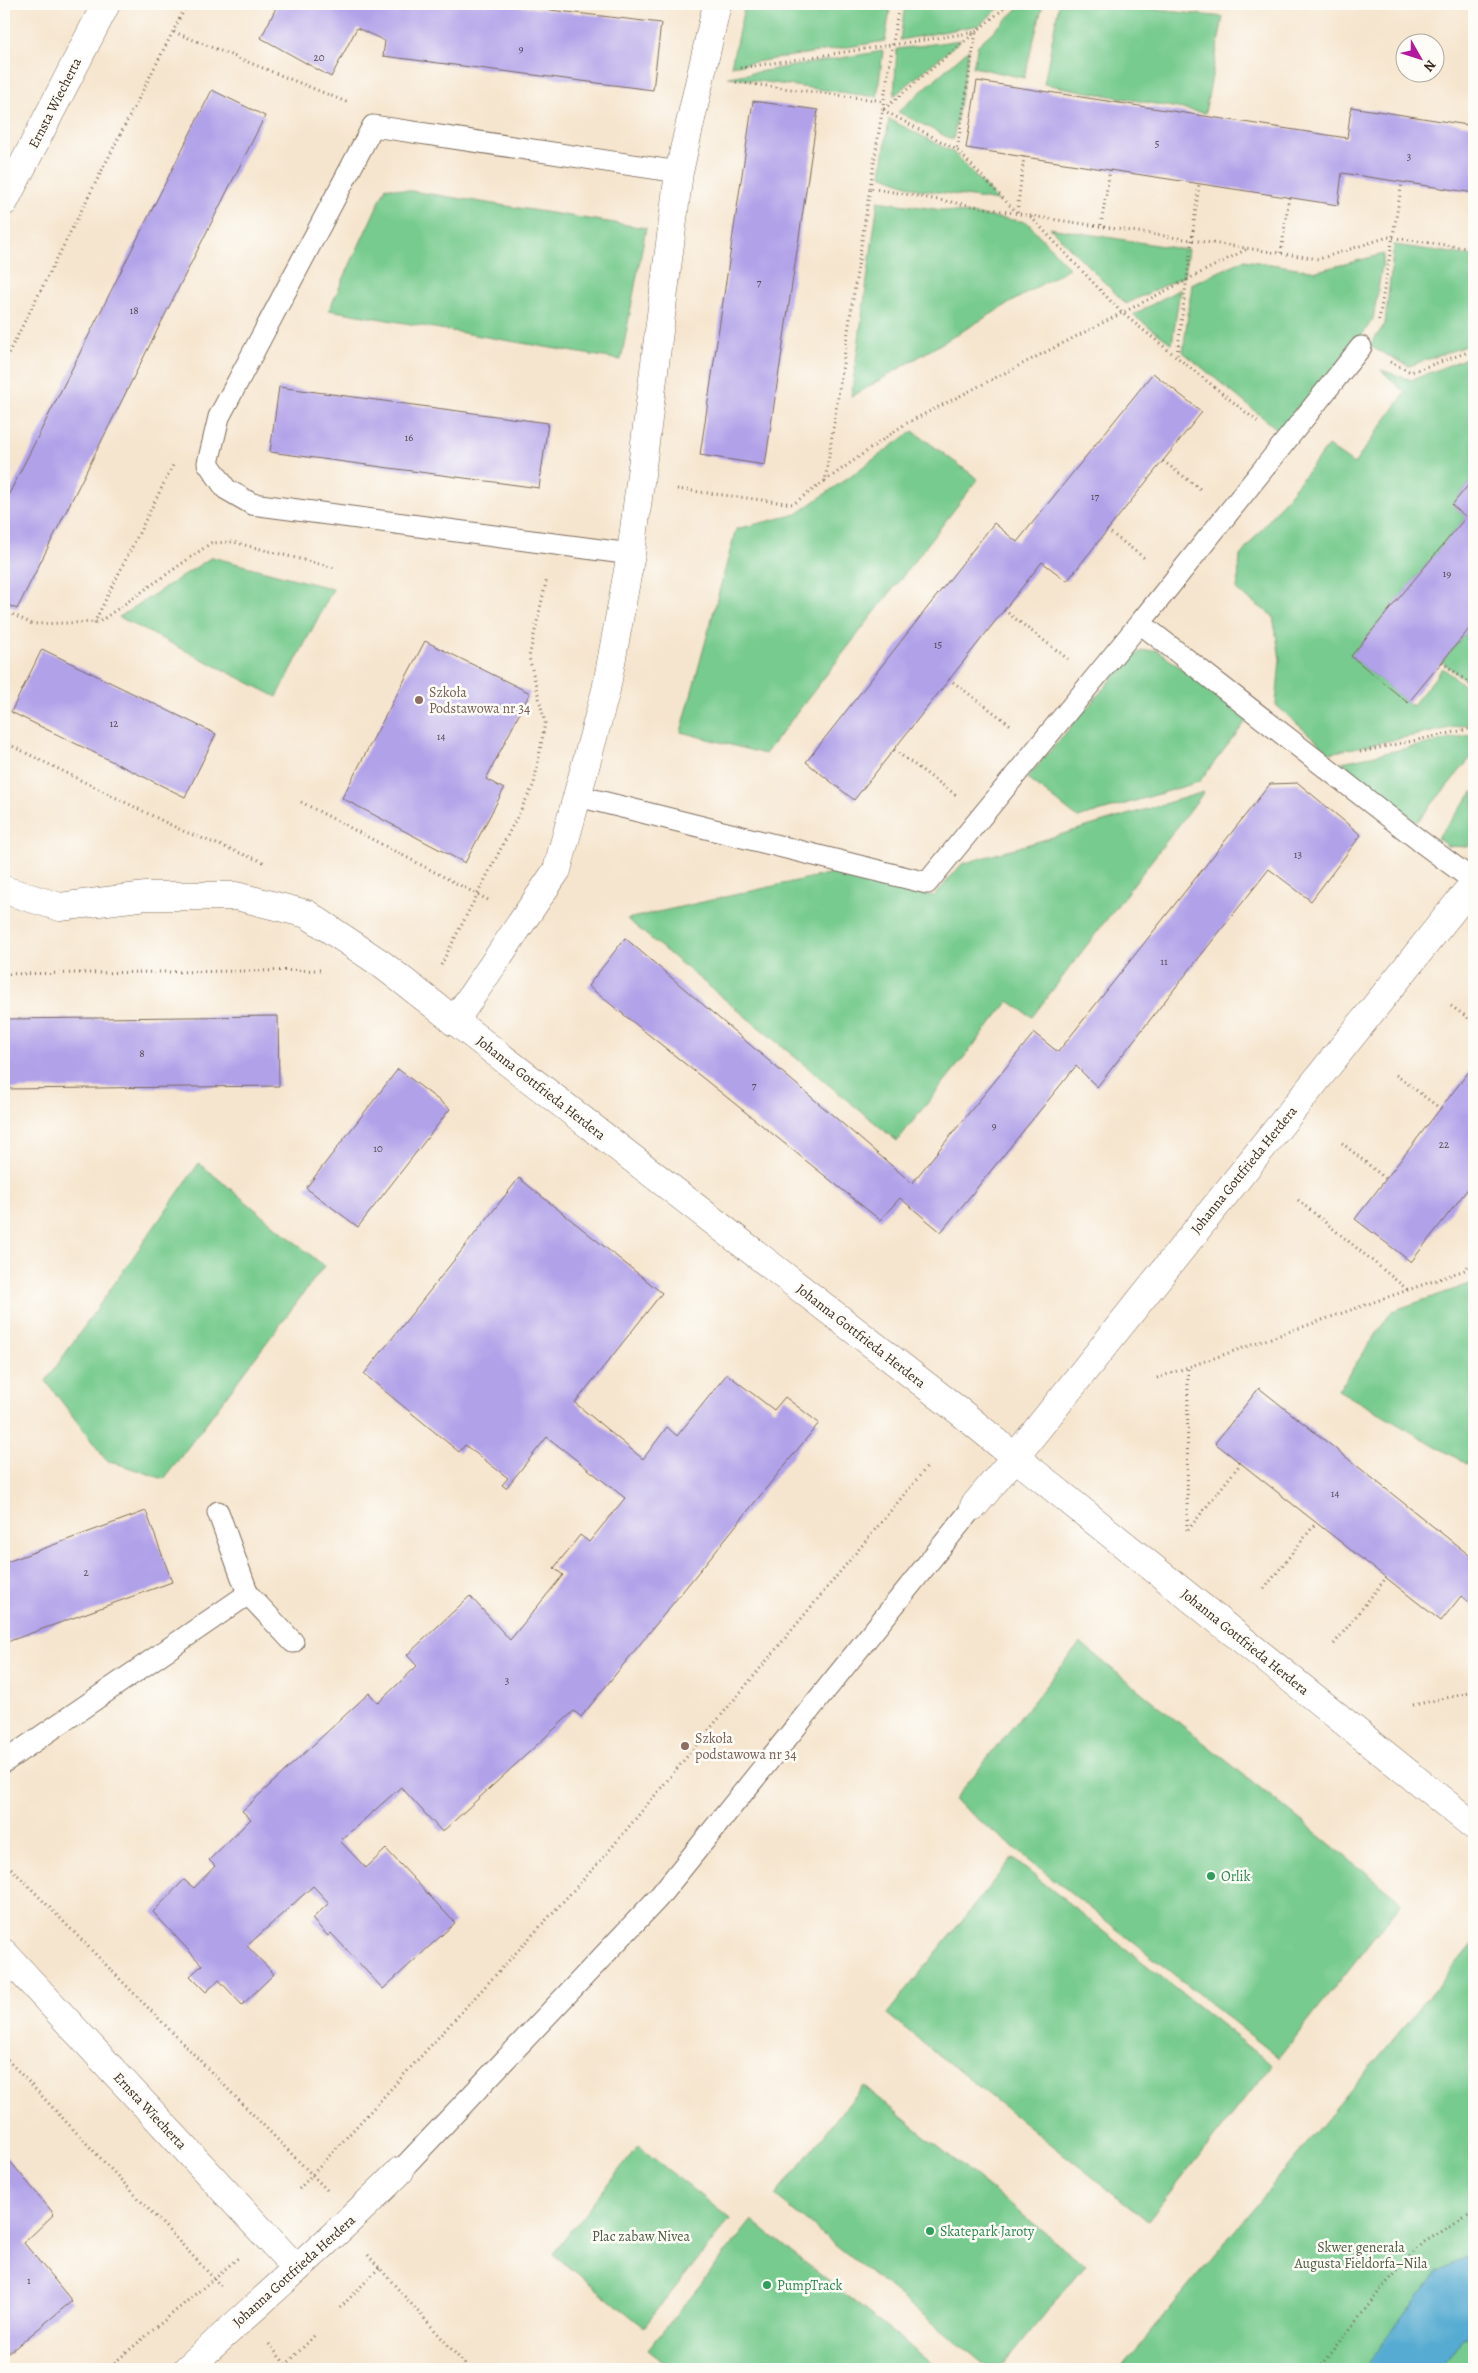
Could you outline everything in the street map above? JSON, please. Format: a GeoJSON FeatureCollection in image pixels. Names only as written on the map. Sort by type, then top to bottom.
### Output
{"type":"FeatureCollection","features":[{"type":"Feature","properties":{"kind":"street","name":"Ernsta Wiecherta"},"geometry":{"type":"LineString","coordinates":[[4,202],[106,4]]}},
{"type":"Feature","properties":{"kind":"street"},"geometry":{"type":"LineString","coordinates":[[454,1022],[557,870],[606,690],[631,554],[679,172],[717,4]]}},
{"type":"Feature","properties":{"kind":"street","name":"Johanna Gottfrieda Herdera"},"geometry":{"type":"LineString","coordinates":[[974,1506],[1474,882]]}},
{"type":"Feature","properties":{"kind":"street","name":"Johanna Gottfrieda Herdera"},"geometry":{"type":"LineString","coordinates":[[4,890],[60,907],[146,896],[236,896],[308,914],[380,962],[454,1022],[964,1415],[1474,1826]]}},
{"type":"Feature","properties":{"kind":"street","name":"Ernsta Wiecherta"},"geometry":{"type":"LineString","coordinates":[[4,1952],[296,2268]]}},
{"type":"Feature","properties":{"kind":"street","name":"Johanna Gottfrieda Herdera"},"geometry":{"type":"LineString","coordinates":[[187,2369],[296,2268],[344,2228],[400,2171]]}},
{"type":"Feature","properties":{"kind":"lane"},"geometry":{"type":"LineString","coordinates":[[631,554],[252,504],[226,490],[208,464],[219,416],[373,126],[679,172]]}},
{"type":"Feature","properties":{"kind":"lane"},"geometry":{"type":"LineString","coordinates":[[578,796],[927,882],[1094,679],[1360,347]]}},
{"type":"Feature","properties":{"kind":"lane"},"geometry":{"type":"LineString","coordinates":[[1140,622],[1420,842],[1474,882]]}},
{"type":"Feature","properties":{"kind":"lane"},"geometry":{"type":"LineString","coordinates":[[400,2171],[658,1898],[974,1506]]}},
{"type":"Feature","properties":{"kind":"lane"},"geometry":{"type":"LineString","coordinates":[[218,1512],[248,1594],[293,1642]]}},
{"type":"Feature","properties":{"kind":"lane"},"geometry":{"type":"LineString","coordinates":[[4,1762],[248,1594]]}},
{"type":"Feature","properties":{"kind":"path"},"geometry":{"type":"LineString","coordinates":[[4,362],[187,4]]}},
{"type":"Feature","properties":{"kind":"path"},"geometry":{"type":"LineString","coordinates":[[825,481],[899,4]]}},
{"type":"Feature","properties":{"kind":"path"},"geometry":{"type":"LineString","coordinates":[[883,110],[1009,4]]}},
{"type":"Feature","properties":{"kind":"path"},"geometry":{"type":"LineString","coordinates":[[174,32],[352,104]]}},
{"type":"Feature","properties":{"kind":"path"},"geometry":{"type":"LineString","coordinates":[[739,68],[976,32]]}},
{"type":"Feature","properties":{"kind":"path"},"geometry":{"type":"LineString","coordinates":[[957,150],[976,32]]}},
{"type":"Feature","properties":{"kind":"path"},"geometry":{"type":"LineString","coordinates":[[728,81],[884,101]]}},
{"type":"Feature","properties":{"kind":"path"},"geometry":{"type":"LineString","coordinates":[[883,110],[957,150],[1017,213]]}},
{"type":"Feature","properties":{"kind":"path"},"geometry":{"type":"LineString","coordinates":[[1017,213],[1024,157]]}},
{"type":"Feature","properties":{"kind":"path"},"geometry":{"type":"LineString","coordinates":[[1101,225],[1110,170]]}},
{"type":"Feature","properties":{"kind":"path"},"geometry":{"type":"LineString","coordinates":[[1402,182],[1378,324],[1360,347],[1411,372],[1474,350]]}},
{"type":"Feature","properties":{"kind":"path"},"geometry":{"type":"LineString","coordinates":[[1177,355],[1199,184]]}},
{"type":"Feature","properties":{"kind":"path"},"geometry":{"type":"LineString","coordinates":[[870,188],[1031,216],[1320,259],[1388,237],[1474,249]]}},
{"type":"Feature","properties":{"kind":"path"},"geometry":{"type":"LineString","coordinates":[[1281,253],[1289,197]]}},
{"type":"Feature","properties":{"kind":"path"},"geometry":{"type":"LineString","coordinates":[[1031,216],[1122,313],[1177,355],[1262,425]]}},
{"type":"Feature","properties":{"kind":"path"},"geometry":{"type":"LineString","coordinates":[[672,488],[793,504],[905,424],[1249,248]]}},
{"type":"Feature","properties":{"kind":"path"},"geometry":{"type":"LineString","coordinates":[[1163,461],[1229,511]]}},
{"type":"Feature","properties":{"kind":"path"},"geometry":{"type":"LineString","coordinates":[[1107,530],[1174,580]]}},
{"type":"Feature","properties":{"kind":"path"},"geometry":{"type":"LineString","coordinates":[[4,610],[32,624],[99,622],[211,543],[233,542],[335,568]]}},
{"type":"Feature","properties":{"kind":"path"},"geometry":{"type":"LineString","coordinates":[[440,965],[534,784],[545,724],[530,657],[549,568]]}},
{"type":"Feature","properties":{"kind":"path"},"geometry":{"type":"LineString","coordinates":[[1004,610],[1094,679]]}},
{"type":"Feature","properties":{"kind":"path"},"geometry":{"type":"LineString","coordinates":[[1442,662],[1474,687]]}},
{"type":"Feature","properties":{"kind":"path"},"geometry":{"type":"LineString","coordinates":[[949,679],[1038,746]]}},
{"type":"Feature","properties":{"kind":"path"},"geometry":{"type":"LineString","coordinates":[[1316,760],[1474,728]]}},
{"type":"Feature","properties":{"kind":"path"},"geometry":{"type":"LineString","coordinates":[[4,742],[183,831],[272,865]]}},
{"type":"Feature","properties":{"kind":"path"},"geometry":{"type":"LineString","coordinates":[[894,750],[982,814]]}},
{"type":"Feature","properties":{"kind":"path"},"geometry":{"type":"LineString","coordinates":[[300,802],[493,903]]}},
{"type":"Feature","properties":{"kind":"path"},"geometry":{"type":"LineString","coordinates":[[435,961],[440,965]]}},
{"type":"Feature","properties":{"kind":"path"},"geometry":{"type":"LineString","coordinates":[[440,965],[447,963]]}},
{"type":"Feature","properties":{"kind":"path"},"geometry":{"type":"LineString","coordinates":[[4,974],[325,970]]}},
{"type":"Feature","properties":{"kind":"path"},"geometry":{"type":"LineString","coordinates":[[1451,1006],[1474,1022]]}},
{"type":"Feature","properties":{"kind":"path"},"geometry":{"type":"LineString","coordinates":[[1396,1075],[1441,1109]]}},
{"type":"Feature","properties":{"kind":"path"},"geometry":{"type":"LineString","coordinates":[[1342,1143],[1386,1178]]}},
{"type":"Feature","properties":{"kind":"path"},"geometry":{"type":"LineString","coordinates":[[1298,1200],[1408,1290]]}},
{"type":"Feature","properties":{"kind":"path"},"geometry":{"type":"LineString","coordinates":[[1156,1378],[1465,1270],[1474,1258]]}},
{"type":"Feature","properties":{"kind":"path"},"geometry":{"type":"LineString","coordinates":[[1188,1367],[1188,1530],[1241,1463]]}},
{"type":"Feature","properties":{"kind":"path"},"geometry":{"type":"LineString","coordinates":[[300,2189],[603,1858],[927,1467]]}},
{"type":"Feature","properties":{"kind":"path"},"geometry":{"type":"LineString","coordinates":[[1264,1589],[1316,1522]]}},
{"type":"Feature","properties":{"kind":"path"},"geometry":{"type":"LineString","coordinates":[[1334,1644],[1386,1578]]}},
{"type":"Feature","properties":{"kind":"path"},"geometry":{"type":"LineString","coordinates":[[1413,1704],[1474,1692]]}},
{"type":"Feature","properties":{"kind":"path"},"geometry":{"type":"LineString","coordinates":[[4,1861],[330,2193]]}},
{"type":"Feature","properties":{"kind":"path"},"geometry":{"type":"LineString","coordinates":[[4,2056],[224,2290]]}},
{"type":"Feature","properties":{"kind":"path"},"geometry":{"type":"LineString","coordinates":[[1319,2369],[1381,2289],[1424,2242],[1474,2213]]}},
{"type":"Feature","properties":{"kind":"path"},"geometry":{"type":"LineString","coordinates":[[107,2369],[242,2254]]}},
{"type":"Feature","properties":{"kind":"path"},"geometry":{"type":"LineString","coordinates":[[340,2308],[380,2268],[470,2369]]}},
{"type":"Feature","properties":{"kind":"path"},"geometry":{"type":"LineString","coordinates":[[282,2369],[314,2336]]}},
{"type":"Feature","properties":{"kind":"path"},"geometry":{"type":"LineString","coordinates":[[264,2338],[286,2365]]}},
{"type":"Feature","properties":{"kind":"green space"},"geometry":{"type":"Polygon","coordinates":[[[745,4],[891,4],[885,41],[731,66],[745,4]]]}},
{"type":"Feature","properties":{"kind":"green space"},"geometry":{"type":"Polygon","coordinates":[[[905,4],[1004,4],[979,25],[900,40],[905,4]]]}},
{"type":"Feature","properties":{"kind":"green space"},"geometry":{"type":"Polygon","coordinates":[[[1023,4],[1043,4],[1024,78],[973,67],[978,45],[1023,4]]]}},
{"type":"Feature","properties":{"kind":"green space"},"geometry":{"type":"Polygon","coordinates":[[[1059,4],[1104,4],[1223,17],[1205,113],[1044,84],[1059,4]]]}},
{"type":"Feature","properties":{"kind":"green space"},"geometry":{"type":"Polygon","coordinates":[[[961,40],[894,96],[897,49],[961,40]]]}},
{"type":"Feature","properties":{"kind":"green space"},"geometry":{"type":"Polygon","coordinates":[[[969,49],[953,140],[898,112],[969,49]]]}},
{"type":"Feature","properties":{"kind":"green space"},"geometry":{"type":"Polygon","coordinates":[[[883,51],[877,97],[728,77],[883,51]]]}},
{"type":"Feature","properties":{"kind":"green space"},"geometry":{"type":"Polygon","coordinates":[[[889,119],[953,152],[998,201],[917,189],[881,175],[889,119]]]}},
{"type":"Feature","properties":{"kind":"green space"},"geometry":{"type":"Polygon","coordinates":[[[386,187],[646,228],[621,360],[329,310],[386,187]]]}},
{"type":"Feature","properties":{"kind":"green space"},"geometry":{"type":"Polygon","coordinates":[[[878,201],[1027,222],[1069,268],[851,397],[878,201]]]}},
{"type":"Feature","properties":{"kind":"green space"},"geometry":{"type":"Polygon","coordinates":[[[1050,228],[1188,250],[1184,276],[1126,304],[1050,228]]]}},
{"type":"Feature","properties":{"kind":"green space"},"geometry":{"type":"Polygon","coordinates":[[[1394,245],[1474,256],[1474,343],[1409,366],[1369,346],[1385,324],[1394,245]]]}},
{"type":"Feature","properties":{"kind":"green space"},"geometry":{"type":"Polygon","coordinates":[[[1384,254],[1373,319],[1356,344],[1283,434],[1183,352],[1192,284],[1244,260],[1317,271],[1384,254]]]}},
{"type":"Feature","properties":{"kind":"green space"},"geometry":{"type":"Polygon","coordinates":[[[1180,289],[1172,344],[1133,315],[1180,289]]]}},
{"type":"Feature","properties":{"kind":"green space"},"geometry":{"type":"Polygon","coordinates":[[[1474,355],[1474,478],[1452,505],[1466,517],[1351,656],[1412,706],[1443,668],[1474,694],[1474,723],[1330,753],[1276,705],[1280,659],[1273,616],[1237,591],[1240,556],[1328,446],[1354,464],[1405,393],[1381,370],[1412,380],[1474,355]]]}},
{"type":"Feature","properties":{"kind":"green space"},"geometry":{"type":"Polygon","coordinates":[[[913,431],[978,479],[765,754],[681,732],[736,529],[797,514],[913,431]]]}},
{"type":"Feature","properties":{"kind":"green space"},"geometry":{"type":"Polygon","coordinates":[[[212,557],[333,589],[277,697],[119,617],[212,557]]]}},
{"type":"Feature","properties":{"kind":"green space"},"geometry":{"type":"Polygon","coordinates":[[[1474,623],[1474,687],[1442,662],[1474,623]]]}},
{"type":"Feature","properties":{"kind":"green space"},"geometry":{"type":"Polygon","coordinates":[[[1157,650],[1248,719],[1199,782],[1078,818],[1027,778],[1129,659],[1142,651],[1157,650]]]}},
{"type":"Feature","properties":{"kind":"green space"},"geometry":{"type":"Polygon","coordinates":[[[1474,734],[1474,754],[1417,822],[1342,762],[1474,734]]]}},
{"type":"Feature","properties":{"kind":"green space"},"geometry":{"type":"Polygon","coordinates":[[[1474,791],[1474,839],[1468,847],[1447,846],[1437,838],[1474,791]]]}},
{"type":"Feature","properties":{"kind":"green space"},"geometry":{"type":"Polygon","coordinates":[[[1204,792],[1032,1017],[1009,1001],[897,1141],[627,919],[832,873],[934,896],[962,864],[1204,792]]]}},
{"type":"Feature","properties":{"kind":"green space"},"geometry":{"type":"Polygon","coordinates":[[[199,1163],[324,1266],[164,1479],[106,1460],[46,1381],[199,1163]]]}},
{"type":"Feature","properties":{"kind":"green space"},"geometry":{"type":"Polygon","coordinates":[[[1473,1283],[1474,1468],[1338,1390],[1392,1311],[1473,1283]]]}},
{"type":"Feature","properties":{"kind":"green space","name":"Orlik"},"geometry":{"type":"Polygon","coordinates":[[[1080,1643],[1402,1902],[1279,2058],[954,1800],[1080,1643]]]}},
{"type":"Feature","properties":{"kind":"green space"},"geometry":{"type":"Polygon","coordinates":[[[1012,1858],[1272,2065],[1148,2221],[887,2014],[1012,1858]]]}},
{"type":"Feature","properties":{"kind":"green space","name":"Skwer generała Augusta Fieldorfa–Nila"},"geometry":{"type":"Polygon","coordinates":[[[1474,1942],[1474,2369],[1120,2369],[1474,1942]]]}},
{"type":"Feature","properties":{"kind":"green space","name":"Skatepark Jaroty"},"geometry":{"type":"Polygon","coordinates":[[[863,2086],[1085,2265],[1000,2369],[990,2369],[775,2196],[863,2086]]]}},
{"type":"Feature","properties":{"kind":"green space","name":"Plac zabaw Nivea"},"geometry":{"type":"Polygon","coordinates":[[[638,2146],[730,2219],[644,2327],[553,2254],[638,2146]]]}},
{"type":"Feature","properties":{"kind":"green space","name":"PumpTrack"},"geometry":{"type":"Polygon","coordinates":[[[752,2220],[938,2369],[672,2369],[648,2350],[752,2220]]]}},
{"type":"Feature","properties":{"kind":"water"},"geometry":{"type":"Polygon","coordinates":[[[1474,2253],[1474,2340],[1463,2338],[1441,2369],[1363,2369],[1437,2272],[1474,2253]]]}},
{"type":"Feature","properties":{"kind":"building"},"geometry":{"type":"Polygon","coordinates":[[[278,4],[499,4],[661,23],[653,90],[383,56],[385,41],[357,28],[331,77],[261,38],[278,4]]]}},
{"type":"Feature","properties":{"kind":"building"},"geometry":{"type":"Polygon","coordinates":[[[977,81],[1347,138],[1351,107],[1474,126],[1474,193],[1342,173],[1338,205],[966,148],[977,81]]]}},
{"type":"Feature","properties":{"kind":"building"},"geometry":{"type":"Polygon","coordinates":[[[212,90],[265,116],[17,609],[4,603],[4,504],[212,90]]]}},
{"type":"Feature","properties":{"kind":"building"},"geometry":{"type":"Polygon","coordinates":[[[753,101],[818,110],[765,465],[700,455],[753,101]]]}},
{"type":"Feature","properties":{"kind":"building"},"geometry":{"type":"Polygon","coordinates":[[[1153,373],[1202,412],[1067,581],[1042,562],[854,800],[806,762],[994,523],[1017,542],[1153,373]]]}},
{"type":"Feature","properties":{"kind":"building"},"geometry":{"type":"Polygon","coordinates":[[[279,387],[548,423],[539,488],[270,452],[279,387]]]}},
{"type":"Feature","properties":{"kind":"building"},"geometry":{"type":"Polygon","coordinates":[[[1474,478],[1474,623],[1408,703],[1351,656],[1466,517],[1452,505],[1474,478]]]}},
{"type":"Feature","properties":{"kind":"building"},"geometry":{"type":"Polygon","coordinates":[[[425,641],[530,693],[486,779],[504,789],[465,863],[342,798],[425,641]]]}},
{"type":"Feature","properties":{"kind":"building"},"geometry":{"type":"Polygon","coordinates":[[[42,649],[216,734],[185,797],[11,712],[42,649]]]}},
{"type":"Feature","properties":{"kind":"building"},"geometry":{"type":"Polygon","coordinates":[[[1298,783],[1361,835],[1311,901],[1269,869],[1097,1087],[1076,1066],[941,1232],[900,1198],[880,1220],[588,986],[625,938],[912,1183],[1034,1033],[1058,1052],[1270,784],[1298,783]]]}},
{"type":"Feature","properties":{"kind":"building"},"geometry":{"type":"Polygon","coordinates":[[[278,1016],[279,1086],[7,1089],[6,1019],[278,1016]]]}},
{"type":"Feature","properties":{"kind":"building"},"geometry":{"type":"Polygon","coordinates":[[[1474,1065],[1474,1181],[1411,1262],[1355,1219],[1474,1065]]]}},
{"type":"Feature","properties":{"kind":"building"},"geometry":{"type":"Polygon","coordinates":[[[398,1069],[450,1109],[358,1227],[306,1188],[398,1069]]]}},
{"type":"Feature","properties":{"kind":"building"},"geometry":{"type":"Polygon","coordinates":[[[519,1178],[662,1293],[575,1403],[643,1459],[667,1427],[677,1436],[727,1374],[774,1410],[785,1397],[819,1423],[581,1717],[574,1711],[442,1832],[401,1787],[340,1841],[366,1868],[386,1849],[455,1923],[383,1989],[331,1933],[328,1936],[312,1919],[329,1903],[313,1886],[247,1946],[274,1974],[242,2005],[219,1980],[206,1992],[190,1976],[202,1965],[153,1912],[184,1880],[194,1888],[215,1866],[209,1860],[251,1819],[242,1811],[369,1693],[378,1703],[417,1666],[407,1655],[470,1596],[510,1640],[563,1575],[554,1568],[580,1535],[589,1542],[625,1498],[547,1437],[506,1488],[502,1485],[508,1478],[465,1445],[459,1452],[364,1374],[519,1178]]]}},
{"type":"Feature","properties":{"kind":"building"},"geometry":{"type":"Polygon","coordinates":[[[1259,1388],[1474,1559],[1474,1607],[1461,1596],[1441,1621],[1215,1443],[1259,1388]]]}},
{"type":"Feature","properties":{"kind":"building"},"geometry":{"type":"Polygon","coordinates":[[[146,1511],[172,1582],[4,1643],[4,1563],[146,1511]]]}},
{"type":"Feature","properties":{"kind":"building"},"geometry":{"type":"Polygon","coordinates":[[[4,2154],[54,2214],[24,2243],[72,2301],[4,2357],[4,2260],[6,2257],[4,2255],[4,2154]]]}},
{"type":"Feature","properties":{"kind":"place","name":"Szkoła Podstawowa nr 34"},"geometry":{"type":"Point","coordinates":[419,700]}},
{"type":"Feature","properties":{"kind":"place","name":"Szkoła podstawowa nr 34"},"geometry":{"type":"Point","coordinates":[685,1746]}},
{"type":"Feature","properties":{"kind":"place","name":"Orlik"},"geometry":{"type":"Point","coordinates":[1211,1876]}},
{"type":"Feature","properties":{"kind":"place","name":"Skatepark Jaroty"},"geometry":{"type":"Point","coordinates":[930,2231]}},
{"type":"Feature","properties":{"kind":"place","name":"PumpTrack"},"geometry":{"type":"Point","coordinates":[767,2285]}}]}
